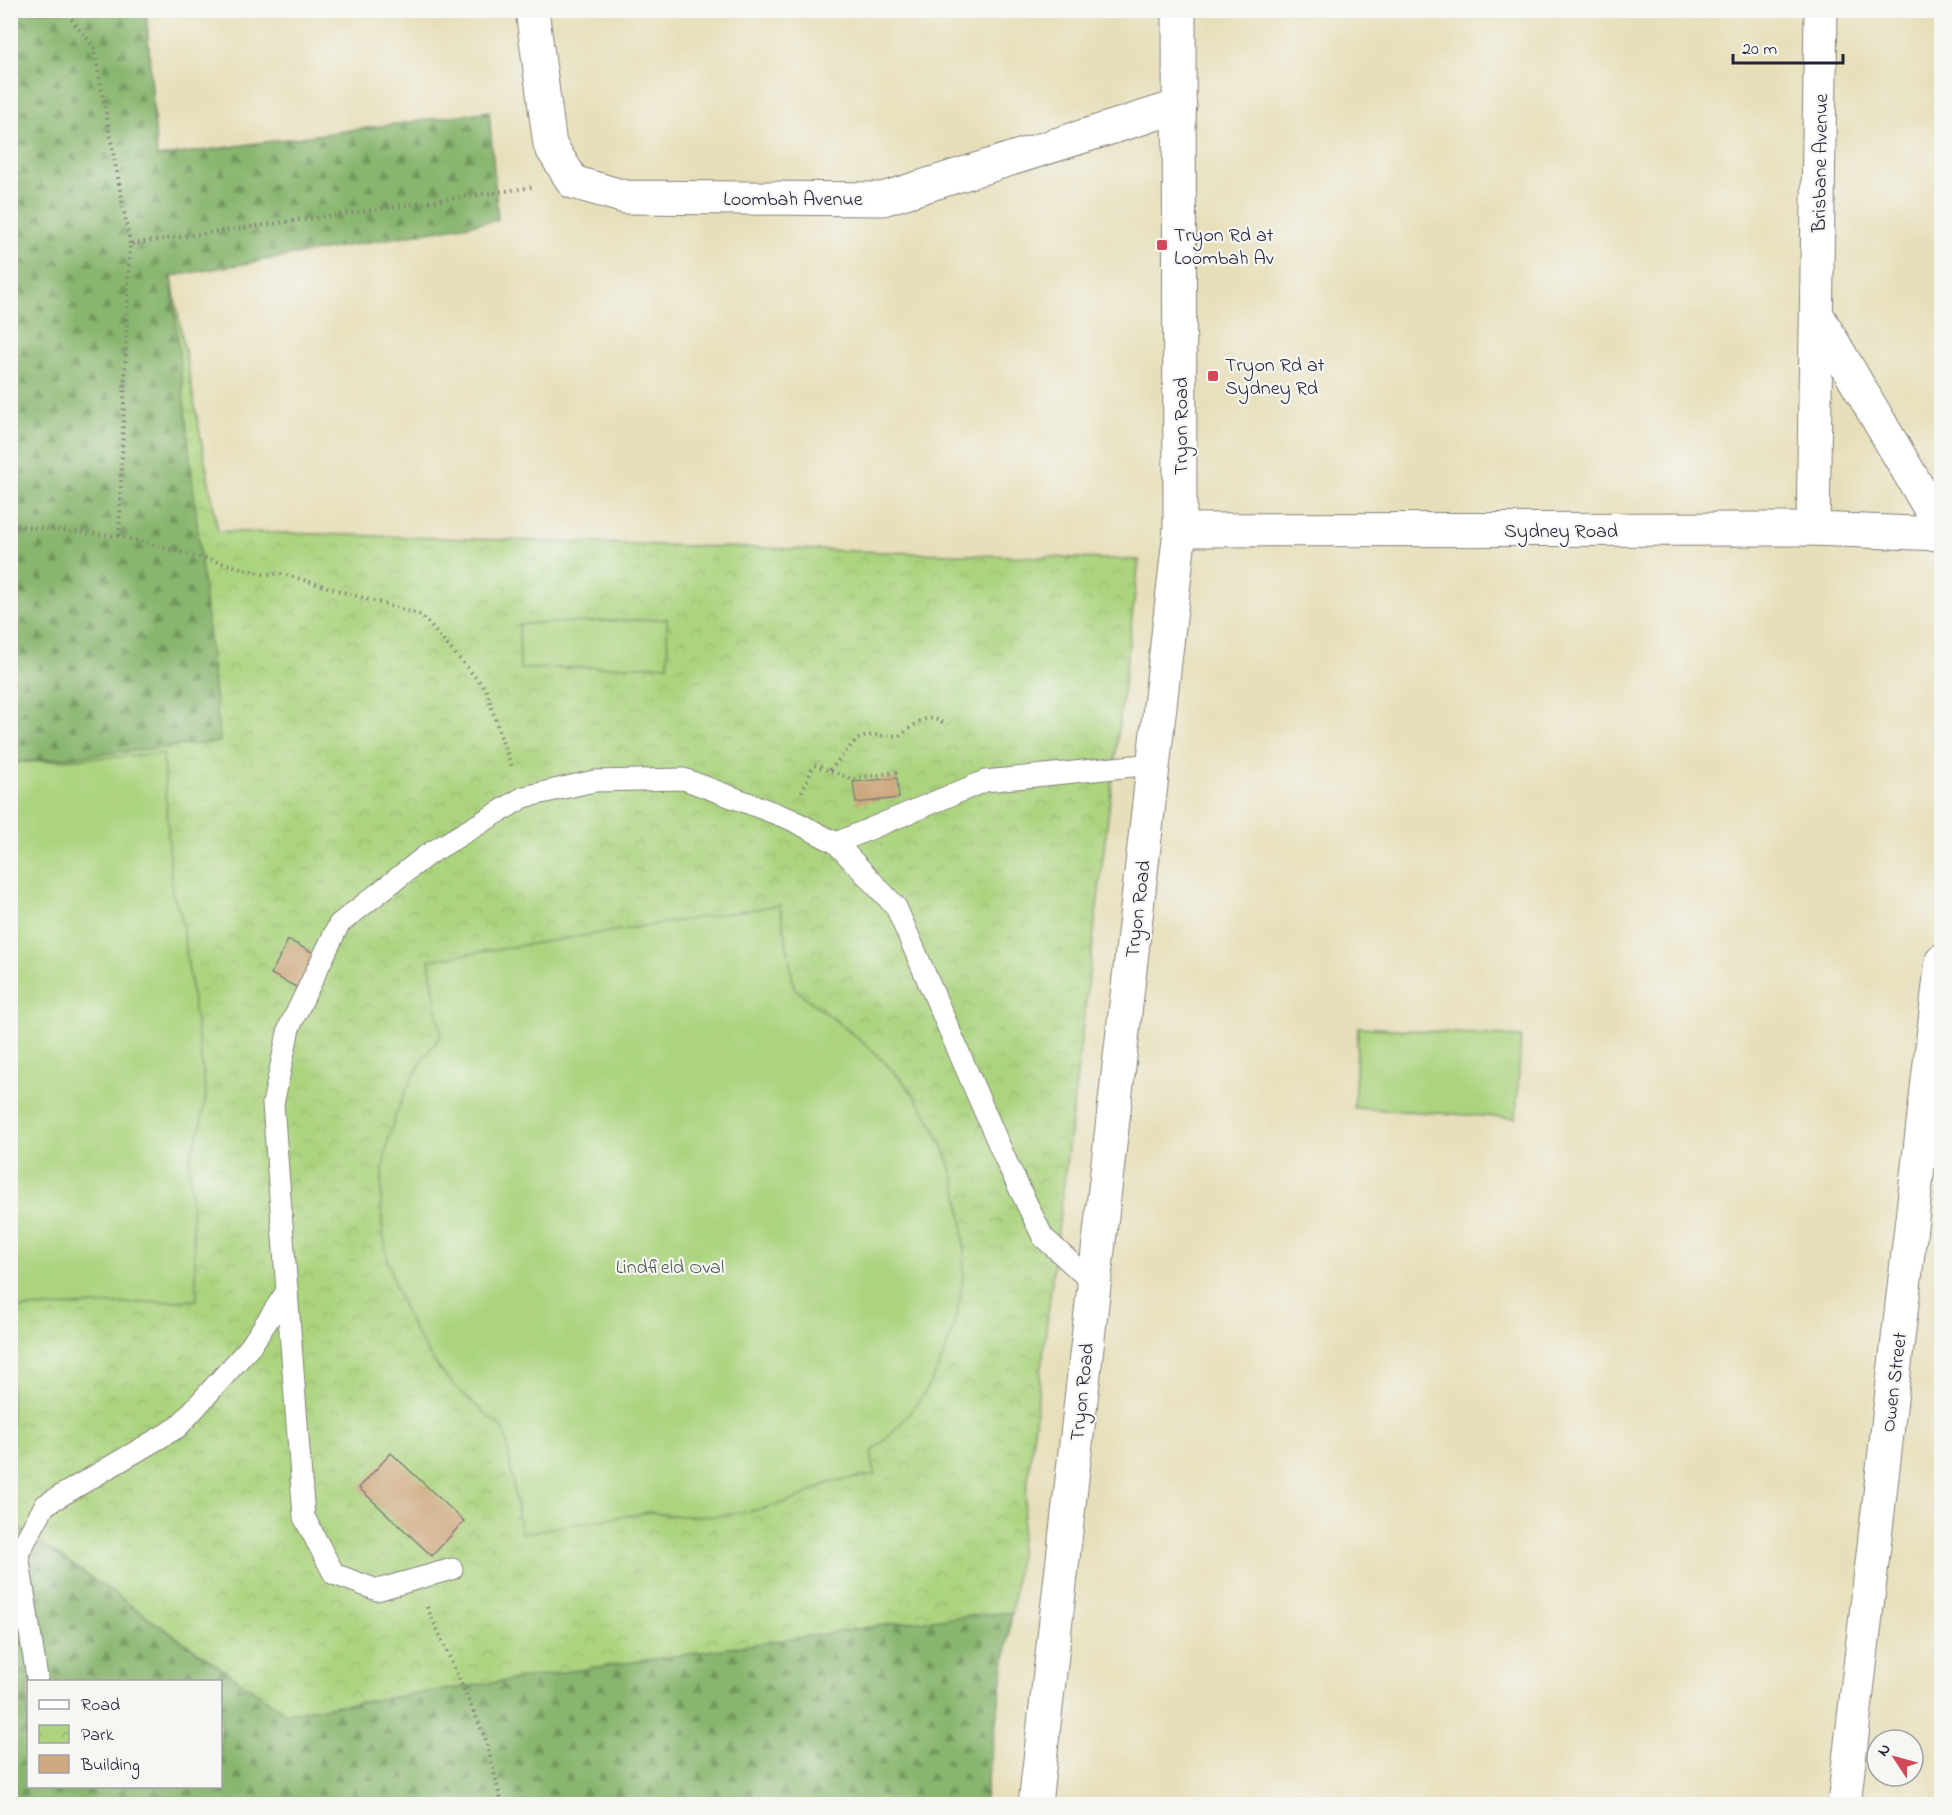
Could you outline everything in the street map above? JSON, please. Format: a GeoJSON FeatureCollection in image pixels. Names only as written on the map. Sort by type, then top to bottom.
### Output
{"type":"FeatureCollection","features":[{"type":"Feature","properties":{"kind":"street"},"geometry":{"type":"LineString","coordinates":[[532,10],[550,145],[573,182]]}},
{"type":"Feature","properties":{"kind":"street","name":"Tryon Road"},"geometry":{"type":"LineString","coordinates":[[1035,1804],[1180,530],[1179,10]]}},
{"type":"Feature","properties":{"kind":"street","name":"Brisbane Avenue"},"geometry":{"type":"LineString","coordinates":[[1813,529],[1821,10]]}},
{"type":"Feature","properties":{"kind":"street","name":"Loombah Avenue"},"geometry":{"type":"LineString","coordinates":[[573,182],[625,197],[883,199],[1180,106]]}},
{"type":"Feature","properties":{"kind":"street"},"geometry":{"type":"LineString","coordinates":[[1817,315],[1941,532]]}},
{"type":"Feature","properties":{"kind":"street","name":"Sydney Road"},"geometry":{"type":"LineString","coordinates":[[1180,530],[1813,529],[1941,532]]}},
{"type":"Feature","properties":{"kind":"street","name":"Owen Street"},"geometry":{"type":"LineString","coordinates":[[1844,1804],[1941,960]]}},
{"type":"Feature","properties":{"kind":"lane"},"geometry":{"type":"LineString","coordinates":[[836,843],[985,781],[1153,764]]}},
{"type":"Feature","properties":{"kind":"lane"},"geometry":{"type":"LineString","coordinates":[[452,1569],[377,1590],[334,1574],[304,1517],[273,1104],[289,1028],[339,924],[427,855],[524,797],[594,781],[684,779],[790,819],[836,843],[896,908],[1006,1161],[1043,1237],[1093,1283]]}},
{"type":"Feature","properties":{"kind":"lane"},"geometry":{"type":"LineString","coordinates":[[37,1678],[18,1554],[45,1505],[178,1427],[250,1347],[287,1291]]}},
{"type":"Feature","properties":{"kind":"path"},"geometry":{"type":"LineString","coordinates":[[64,10],[94,46],[130,244],[119,536]]}},
{"type":"Feature","properties":{"kind":"path"},"geometry":{"type":"LineString","coordinates":[[130,244],[573,182]]}},
{"type":"Feature","properties":{"kind":"path"},"geometry":{"type":"LineString","coordinates":[[10,525],[119,536],[264,574],[283,574],[421,615],[486,689],[502,741],[524,797]]}},
{"type":"Feature","properties":{"kind":"path"},"geometry":{"type":"LineString","coordinates":[[830,771],[857,739],[872,735],[899,736],[921,719],[936,718],[947,725]]}},
{"type":"Feature","properties":{"kind":"path"},"geometry":{"type":"LineString","coordinates":[[790,819],[814,765],[852,779],[897,772]]}},
{"type":"Feature","properties":{"kind":"path"},"geometry":{"type":"LineString","coordinates":[[414,1579],[485,1737],[502,1804]]}},
{"type":"Feature","properties":{"kind":"green space"},"geometry":{"type":"Polygon","coordinates":[[[11,11],[146,11],[157,157],[489,111],[498,220],[172,276],[220,743],[11,763],[11,11]]]}},
{"type":"Feature","properties":{"kind":"green space"},"geometry":{"type":"Polygon","coordinates":[[[171,276],[218,531],[1139,560],[1012,1612],[898,1623],[286,1713],[11,1522],[11,763],[220,742],[171,276]]]}},
{"type":"Feature","properties":{"kind":"green space"},"geometry":{"type":"Polygon","coordinates":[[[667,619],[668,665],[520,669],[519,624],[667,619]]]}},
{"type":"Feature","properties":{"kind":"green space"},"geometry":{"type":"Polygon","coordinates":[[[163,754],[172,892],[181,915],[206,1095],[200,1129],[189,1161],[197,1300],[11,1309],[11,763],[163,754]]]}},
{"type":"Feature","properties":{"kind":"green space","name":"Lindfield Oval"},"geometry":{"type":"Polygon","coordinates":[[[780,905],[794,988],[859,1039],[903,1082],[916,1098],[934,1128],[948,1161],[958,1195],[963,1230],[964,1265],[960,1300],[951,1335],[938,1368],[925,1392],[909,1414],[871,1453],[875,1475],[834,1481],[793,1500],[736,1514],[685,1516],[650,1512],[521,1533],[504,1432],[450,1381],[418,1336],[402,1303],[390,1268],[383,1232],[381,1196],[384,1160],[393,1124],[414,1075],[441,1035],[429,960],[780,905]]]}},
{"type":"Feature","properties":{"kind":"green space"},"geometry":{"type":"Polygon","coordinates":[[[1358,1027],[1521,1037],[1516,1118],[1354,1108],[1358,1027]]]}},
{"type":"Feature","properties":{"kind":"green space"},"geometry":{"type":"Polygon","coordinates":[[[10,1522],[286,1713],[898,1623],[1012,1612],[984,1804],[11,1804],[10,1522]]]}},
{"type":"Feature","properties":{"kind":"building"},"geometry":{"type":"Polygon","coordinates":[[[897,778],[899,798],[856,803],[853,782],[897,778]]]}},
{"type":"Feature","properties":{"kind":"building"},"geometry":{"type":"Polygon","coordinates":[[[288,940],[316,954],[298,988],[271,974],[288,940]]]}},
{"type":"Feature","properties":{"kind":"building"},"geometry":{"type":"Polygon","coordinates":[[[391,1453],[464,1521],[432,1556],[359,1488],[391,1453]]]}},
{"type":"Feature","properties":{"kind":"place","name":"Tryon Rd at Loombah Av"},"geometry":{"type":"Point","coordinates":[1162,245]}},
{"type":"Feature","properties":{"kind":"place","name":"Tryon Rd at Sydney Rd"},"geometry":{"type":"Point","coordinates":[1213,376]}}]}
